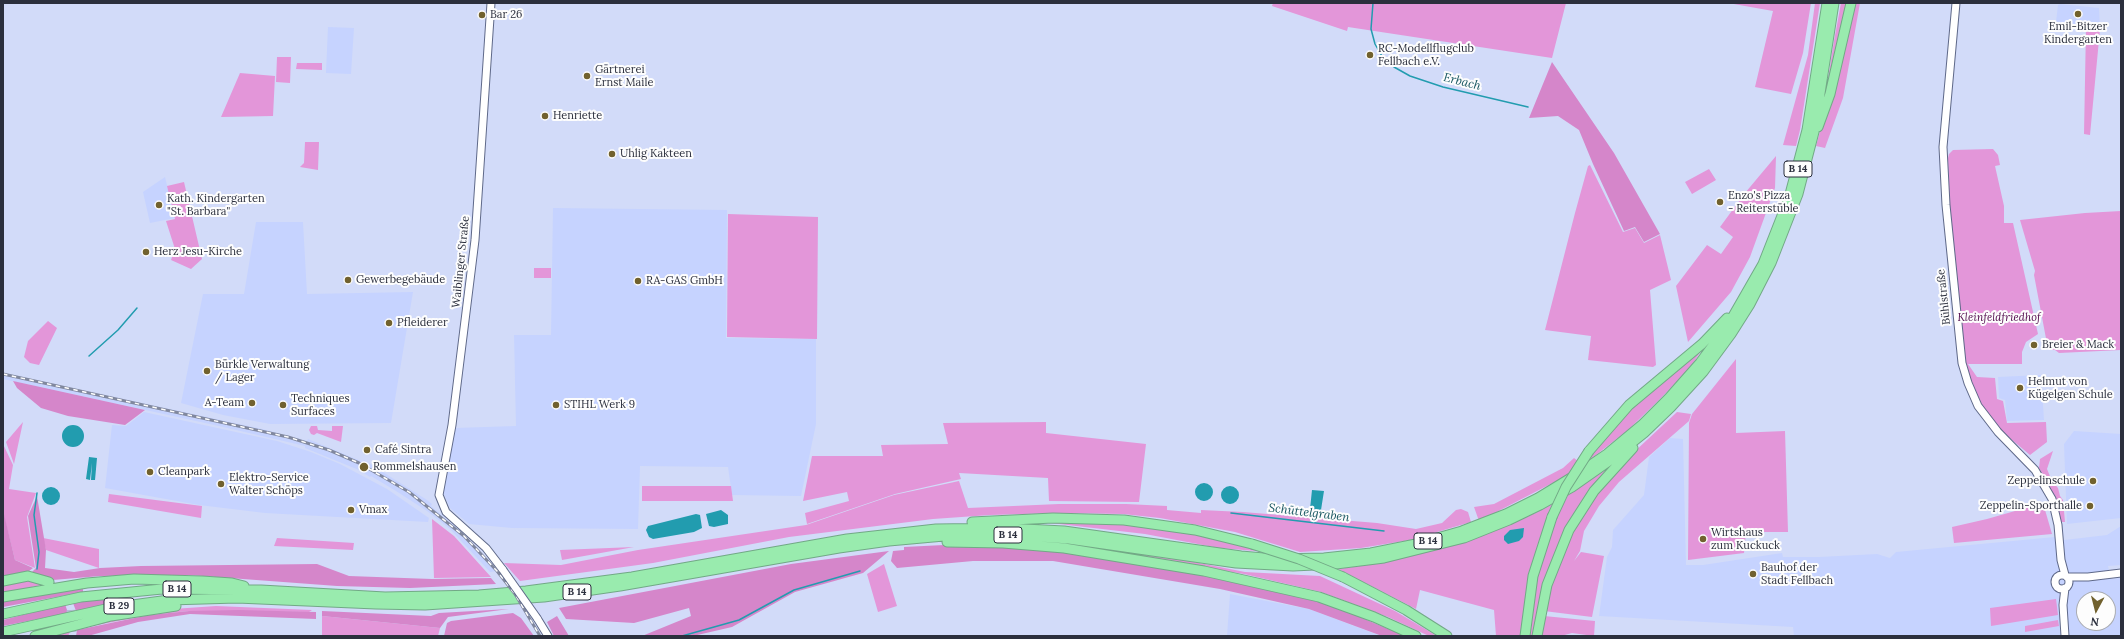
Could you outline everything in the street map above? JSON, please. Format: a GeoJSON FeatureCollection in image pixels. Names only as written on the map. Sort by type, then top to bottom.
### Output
{"type":"FeatureCollection","features":[{"type":"Feature","properties":{"kind":"highway","name":"B 14"},"geometry":{"type":"LineString","coordinates":[[3,614],[75,598],[127,592],[181,589],[261,590],[385,597],[479,595],[526,591],[632,577],[816,544],[890,534],[965,528],[1040,529],[1088,533],[1241,556],[1275,559],[1353,555],[1428,541],[1472,527],[1517,508],[1559,486],[1607,454],[1647,420],[1685,382],[1714,344],[1741,304],[1768,253],[1784,215],[1796,176],[1809,118],[1827,3]]}},
{"type":"Feature","properties":{"kind":"highway","name":"B 14"},"geometry":{"type":"LineString","coordinates":[[35,636],[122,614],[237,598],[394,605],[497,601],[620,586],[814,552],[914,539],[971,535],[1034,536],[1102,542],[1252,564],[1305,566],[1362,562],[1442,545],[1508,520],[1550,499],[1580,481],[1644,433],[1679,398],[1710,362],[1734,329],[1756,293],[1777,251],[1794,208],[1814,132],[1834,3]]}},
{"type":"Feature","properties":{"kind":"highway"},"geometry":{"type":"LineString","coordinates":[[1814,132],[1820,123],[1830,94],[1851,3]]}},
{"type":"Feature","properties":{"kind":"highway"},"geometry":{"type":"LineString","coordinates":[[1525,636],[1533,576],[1552,517],[1572,477],[1589,451],[1629,404],[1702,344],[1741,304]]}},
{"type":"Feature","properties":{"kind":"highway"},"geometry":{"type":"LineString","coordinates":[[1537,636],[1547,585],[1569,530],[1594,491],[1640,442],[1644,433]]}},
{"type":"Feature","properties":{"kind":"highway"},"geometry":{"type":"LineString","coordinates":[[890,534],[912,527],[1030,519],[1089,518],[1171,526],[1252,544],[1294,557],[1343,577],[1406,610],[1448,636]]}},
{"type":"Feature","properties":{"kind":"highway"},"geometry":{"type":"LineString","coordinates":[[914,539],[935,542],[985,542],[1064,548],[1204,571],[1283,588],[1330,601],[1374,617],[1416,636]]}},
{"type":"Feature","properties":{"kind":"highway"},"geometry":{"type":"LineString","coordinates":[[3,581],[28,576],[49,582]]}},
{"type":"Feature","properties":{"kind":"highway"},"geometry":{"type":"LineString","coordinates":[[3,597],[79,584],[134,579],[232,583],[261,590]]}},
{"type":"Feature","properties":{"kind":"highway","name":"B 29"},"geometry":{"type":"LineString","coordinates":[[3,632],[133,604],[188,599],[237,598]]}},
{"type":"Feature","properties":{"kind":"main road","name":"Waiblinger Straße"},"geometry":{"type":"LineString","coordinates":[[490,3],[476,240],[452,425],[439,495],[442,506],[446,512],[471,533],[503,570],[548,636]]}},
{"type":"Feature","properties":{"kind":"main road","name":"Bühlstraße"},"geometry":{"type":"LineString","coordinates":[[1956,3],[1943,147],[1946,205],[1962,363],[1968,383],[1978,406],[1998,432],[2035,470],[2052,499],[2058,524],[2064,581],[2063,606],[2065,636]]}},
{"type":"Feature","properties":{"kind":"main road"},"geometry":{"type":"LineString","coordinates":[[2064,581],[2121,573]]}},
{"type":"Feature","properties":{"kind":"shaded area","name":"Emil-Bitzer Kindergarten"},"geometry":{"type":"Polygon","coordinates":[[[2058,5],[2099,8],[2100,29],[2056,22],[2058,5]]]}},
{"type":"Feature","properties":{"kind":"shaded area"},"geometry":{"type":"Polygon","coordinates":[[[328,27],[354,28],[351,74],[326,73],[328,27]]]}},
{"type":"Feature","properties":{"kind":"shaded area"},"geometry":{"type":"Polygon","coordinates":[[[1552,62],[1614,153],[1660,234],[1644,242],[1635,227],[1624,231],[1579,130],[1558,116],[1529,118],[1552,62]]]}},
{"type":"Feature","properties":{"kind":"shaded area","name":"Kath. Kindergarten \"St. Barbara\""},"geometry":{"type":"Polygon","coordinates":[[[165,177],[175,218],[150,223],[143,192],[165,177]]]}},
{"type":"Feature","properties":{"kind":"shaded area"},"geometry":{"type":"Polygon","coordinates":[[[553,208],[727,210],[726,338],[816,339],[816,424],[801,496],[732,495],[728,467],[640,466],[638,529],[512,528],[469,524],[450,508],[442,489],[455,428],[516,426],[514,335],[551,335],[553,208]]]}},
{"type":"Feature","properties":{"kind":"shaded area"},"geometry":{"type":"Polygon","coordinates":[[[256,222],[303,222],[307,294],[413,292],[391,423],[270,424],[223,415],[181,403],[203,294],[244,294],[256,222]]]}},
{"type":"Feature","properties":{"kind":"shaded area"},"geometry":{"type":"Polygon","coordinates":[[[3,373],[262,429],[307,441],[308,439],[363,462],[364,460],[432,504],[431,506],[458,529],[498,571],[490,572],[450,529],[427,511],[371,476],[370,477],[359,470],[305,448],[305,446],[3,379],[3,373]]]}},
{"type":"Feature","properties":{"kind":"shaded area","name":"Helmut von Kügelgen Schule"},"geometry":{"type":"Polygon","coordinates":[[[2041,375],[2044,420],[2007,421],[2005,400],[1999,398],[1998,377],[2041,375]]]}},
{"type":"Feature","properties":{"kind":"shaded area"},"geometry":{"type":"Polygon","coordinates":[[[13,381],[145,410],[125,425],[68,416],[41,408],[17,388],[13,381]]]}},
{"type":"Feature","properties":{"kind":"shaded area"},"geometry":{"type":"Polygon","coordinates":[[[144,412],[277,441],[311,452],[340,464],[387,489],[429,518],[428,522],[265,513],[199,505],[105,488],[112,425],[126,426],[144,412]]]}},
{"type":"Feature","properties":{"kind":"shaded area"},"geometry":{"type":"Polygon","coordinates":[[[73,425],[81,428],[84,436],[81,444],[73,447],[65,444],[62,436],[65,428],[73,425]]]}},
{"type":"Feature","properties":{"kind":"shaded area","name":"Zeppelinschule"},"geometry":{"type":"Polygon","coordinates":[[[2074,431],[2121,434],[2121,518],[2067,524],[2064,444],[2074,431]]]}},
{"type":"Feature","properties":{"kind":"shaded area"},"geometry":{"type":"Polygon","coordinates":[[[1670,438],[1683,439],[1686,565],[1703,565],[1782,553],[1783,557],[1877,554],[1890,558],[1896,552],[2055,537],[2056,541],[2107,535],[2121,526],[2121,565],[2108,566],[2111,579],[2121,578],[2121,636],[1794,636],[1793,627],[1599,616],[1607,557],[1612,547],[1613,530],[1644,495],[1649,457],[1670,438]]]}},
{"type":"Feature","properties":{"kind":"shaded area"},"geometry":{"type":"Polygon","coordinates":[[[89,457],[97,458],[95,480],[91,480],[92,463],[90,480],[86,479],[89,457]]]}},
{"type":"Feature","properties":{"kind":"shaded area"},"geometry":{"type":"Polygon","coordinates":[[[1200,483],[1208,483],[1213,488],[1211,499],[1208,501],[1200,501],[1195,496],[1195,488],[1200,483]]]}},
{"type":"Feature","properties":{"kind":"shaded area"},"geometry":{"type":"Polygon","coordinates":[[[1230,486],[1236,489],[1239,495],[1236,501],[1230,504],[1224,501],[1221,495],[1224,489],[1230,486]]]}},
{"type":"Feature","properties":{"kind":"shaded area"},"geometry":{"type":"Polygon","coordinates":[[[51,487],[57,490],[60,496],[57,502],[51,505],[45,502],[42,496],[45,490],[51,487]]]}},
{"type":"Feature","properties":{"kind":"shaded area"},"geometry":{"type":"Polygon","coordinates":[[[1312,490],[1324,491],[1321,510],[1310,509],[1312,490]]]}},
{"type":"Feature","properties":{"kind":"shaded area"},"geometry":{"type":"Polygon","coordinates":[[[37,496],[46,550],[45,568],[74,572],[100,568],[141,566],[317,564],[349,576],[432,579],[491,578],[496,584],[410,588],[337,586],[189,575],[100,576],[53,580],[32,572],[36,568],[28,516],[37,496]]]}},
{"type":"Feature","properties":{"kind":"shaded area"},"geometry":{"type":"Polygon","coordinates":[[[721,510],[728,515],[728,524],[714,527],[709,526],[706,514],[721,510]]]}},
{"type":"Feature","properties":{"kind":"shaded area"},"geometry":{"type":"Polygon","coordinates":[[[3,514],[15,560],[33,568],[29,571],[3,579],[3,514]]]}},
{"type":"Feature","properties":{"kind":"shaded area"},"geometry":{"type":"Polygon","coordinates":[[[696,514],[700,515],[702,528],[694,532],[653,539],[649,537],[646,530],[648,526],[696,514]]]}},
{"type":"Feature","properties":{"kind":"shaded area"},"geometry":{"type":"Polygon","coordinates":[[[1524,528],[1523,537],[1519,541],[1508,544],[1504,540],[1504,536],[1510,530],[1524,528]]]}},
{"type":"Feature","properties":{"kind":"shaded area"},"geometry":{"type":"Polygon","coordinates":[[[944,545],[1054,550],[1134,561],[1287,592],[1343,610],[1405,636],[1382,636],[1309,609],[1220,589],[1053,561],[973,561],[897,568],[891,561],[893,551],[904,550],[904,547],[944,545]]]}},
{"type":"Feature","properties":{"kind":"shaded area"},"geometry":{"type":"Polygon","coordinates":[[[889,551],[863,573],[795,592],[732,627],[693,636],[642,636],[691,616],[689,608],[634,623],[566,619],[559,608],[791,564],[889,551]]]}},
{"type":"Feature","properties":{"kind":"shaded area"},"geometry":{"type":"Polygon","coordinates":[[[83,588],[83,592],[3,607],[3,601],[83,588]]]}},
{"type":"Feature","properties":{"kind":"shaded area"},"geometry":{"type":"Polygon","coordinates":[[[1230,594],[1309,609],[1381,636],[1227,636],[1230,594]]]}},
{"type":"Feature","properties":{"kind":"shaded area"},"geometry":{"type":"Polygon","coordinates":[[[104,599],[123,599],[123,602],[76,611],[73,603],[104,599]]]}},
{"type":"Feature","properties":{"kind":"shaded area"},"geometry":{"type":"Polygon","coordinates":[[[65,604],[68,613],[3,626],[3,620],[65,604]]]}},
{"type":"Feature","properties":{"kind":"shaded area"},"geometry":{"type":"Polygon","coordinates":[[[509,609],[448,617],[440,628],[322,616],[322,611],[431,616],[439,613],[509,609]]]}},
{"type":"Feature","properties":{"kind":"shaded area"},"geometry":{"type":"Polygon","coordinates":[[[239,610],[316,612],[316,619],[190,614],[138,622],[88,636],[76,636],[77,630],[149,615],[189,611],[239,610]]]}},
{"type":"Feature","properties":{"kind":"shaded area"},"geometry":{"type":"Polygon","coordinates":[[[513,613],[521,618],[534,636],[444,636],[447,623],[451,621],[513,613]]]}},
{"type":"Feature","properties":{"kind":"shaded area"},"geometry":{"type":"Polygon","coordinates":[[[557,616],[569,636],[554,636],[547,622],[557,616]]]}},
{"type":"Feature","properties":{"kind":"green space"},"geometry":{"type":"Polygon","coordinates":[[[1273,3],[1566,3],[1552,58],[1348,27],[1347,31],[1272,6],[1273,3]]]}},
{"type":"Feature","properties":{"kind":"green space"},"geometry":{"type":"Polygon","coordinates":[[[1728,3],[1811,3],[1803,53],[1791,94],[1755,87],[1773,11],[1728,3]]]}},
{"type":"Feature","properties":{"kind":"green space"},"geometry":{"type":"Polygon","coordinates":[[[1815,3],[1820,3],[1800,130],[1796,146],[1783,145],[1808,55],[1815,3]]]}},
{"type":"Feature","properties":{"kind":"green space"},"geometry":{"type":"Polygon","coordinates":[[[1841,3],[1847,3],[1824,104],[1834,41],[1841,3]]]}},
{"type":"Feature","properties":{"kind":"green space"},"geometry":{"type":"Polygon","coordinates":[[[1855,3],[1860,3],[1843,98],[1825,148],[1816,146],[1855,3]]]}},
{"type":"Feature","properties":{"kind":"green space"},"geometry":{"type":"Polygon","coordinates":[[[2086,27],[2100,29],[2090,135],[2084,134],[2086,27]]]}},
{"type":"Feature","properties":{"kind":"green space"},"geometry":{"type":"Polygon","coordinates":[[[277,57],[291,57],[290,83],[276,82],[277,57]]]}},
{"type":"Feature","properties":{"kind":"green space"},"geometry":{"type":"Polygon","coordinates":[[[297,63],[322,63],[322,70],[296,69],[297,63]]]}},
{"type":"Feature","properties":{"kind":"green space"},"geometry":{"type":"Polygon","coordinates":[[[240,73],[275,76],[273,116],[221,117],[240,73]]]}},
{"type":"Feature","properties":{"kind":"green space"},"geometry":{"type":"Polygon","coordinates":[[[305,142],[319,142],[318,170],[300,167],[304,163],[305,142]]]}},
{"type":"Feature","properties":{"kind":"green space"},"geometry":{"type":"Polygon","coordinates":[[[1993,149],[1998,155],[2000,165],[1995,166],[2004,206],[2004,223],[2013,223],[2038,334],[2026,342],[2022,352],[2022,364],[1968,364],[1977,377],[1995,378],[1997,399],[2003,401],[2007,423],[2046,422],[2047,442],[2030,455],[1999,429],[1977,398],[1965,365],[1949,198],[1948,158],[1949,154],[1953,150],[1993,149]]]}},
{"type":"Feature","properties":{"kind":"green space"},"geometry":{"type":"Polygon","coordinates":[[[1776,156],[1775,188],[1750,257],[1731,292],[1688,342],[1676,286],[1707,245],[1721,254],[1733,237],[1720,227],[1745,193],[1776,156]]]}},
{"type":"Feature","properties":{"kind":"green space"},"geometry":{"type":"Polygon","coordinates":[[[1590,165],[1623,232],[1635,228],[1644,243],[1660,235],[1671,280],[1650,290],[1656,365],[1653,367],[1588,360],[1591,336],[1545,330],[1575,213],[1588,166],[1590,165]]]}},
{"type":"Feature","properties":{"kind":"green space"},"geometry":{"type":"Polygon","coordinates":[[[1709,169],[1716,180],[1692,194],[1685,182],[1709,169]]]}},
{"type":"Feature","properties":{"kind":"green space"},"geometry":{"type":"Polygon","coordinates":[[[184,182],[202,259],[191,269],[171,260],[175,249],[166,221],[175,219],[167,186],[184,182]]]}},
{"type":"Feature","properties":{"kind":"green space","name":"Kleinfeldfriedhof"},"geometry":{"type":"Polygon","coordinates":[[[2121,211],[2121,350],[2059,353],[2055,350],[2048,349],[2034,275],[2035,271],[2020,220],[2085,213],[2121,211]]]}},
{"type":"Feature","properties":{"kind":"green space"},"geometry":{"type":"Polygon","coordinates":[[[728,214],[818,217],[817,339],[727,337],[728,214]]]}},
{"type":"Feature","properties":{"kind":"green space"},"geometry":{"type":"Polygon","coordinates":[[[534,268],[551,268],[551,278],[534,278],[534,268]]]}},
{"type":"Feature","properties":{"kind":"green space"},"geometry":{"type":"Polygon","coordinates":[[[48,321],[57,328],[39,365],[30,363],[24,357],[28,341],[48,321]]]}},
{"type":"Feature","properties":{"kind":"green space"},"geometry":{"type":"Polygon","coordinates":[[[1701,351],[1690,368],[1658,401],[1628,430],[1587,462],[1615,424],[1667,376],[1701,351]]]}},
{"type":"Feature","properties":{"kind":"green space"},"geometry":{"type":"Polygon","coordinates":[[[1736,359],[1736,433],[1785,431],[1788,532],[1746,532],[1744,553],[1688,560],[1689,423],[1692,414],[1736,359]]]}},
{"type":"Feature","properties":{"kind":"green space"},"geometry":{"type":"Polygon","coordinates":[[[1677,412],[1691,414],[1689,421],[1619,482],[1599,506],[1584,531],[1580,551],[1574,561],[1581,552],[1604,556],[1592,617],[1544,611],[1552,578],[1564,551],[1582,515],[1598,490],[1633,453],[1677,412]]]}},
{"type":"Feature","properties":{"kind":"green space"},"geometry":{"type":"Polygon","coordinates":[[[23,422],[14,464],[6,442],[23,422]]]}},
{"type":"Feature","properties":{"kind":"green space"},"geometry":{"type":"Polygon","coordinates":[[[1046,422],[1046,433],[1146,444],[1139,502],[1049,501],[1048,478],[959,473],[961,479],[895,494],[807,524],[805,513],[849,501],[847,492],[803,501],[812,456],[883,456],[881,445],[948,444],[943,423],[1046,422]]]}},
{"type":"Feature","properties":{"kind":"green space"},"geometry":{"type":"Polygon","coordinates":[[[311,426],[317,426],[318,430],[332,431],[332,426],[343,426],[341,442],[317,433],[314,435],[311,434],[309,430],[311,426]]]}},
{"type":"Feature","properties":{"kind":"green space"},"geometry":{"type":"Polygon","coordinates":[[[3,444],[13,465],[9,489],[36,493],[27,517],[35,568],[15,560],[3,512],[3,444]]]}},
{"type":"Feature","properties":{"kind":"green space"},"geometry":{"type":"Polygon","coordinates":[[[2053,451],[2047,469],[2063,500],[2065,522],[2061,522],[2053,494],[2039,468],[2040,459],[2053,451]]]}},
{"type":"Feature","properties":{"kind":"green space"},"geometry":{"type":"Polygon","coordinates":[[[1574,458],[1578,461],[1570,474],[1479,521],[1474,507],[1494,504],[1563,468],[1574,458]]]}},
{"type":"Feature","properties":{"kind":"green space"},"geometry":{"type":"Polygon","coordinates":[[[1607,468],[1583,499],[1563,535],[1550,566],[1540,602],[1535,636],[1529,636],[1539,564],[1558,515],[1569,493],[1607,468]]]}},
{"type":"Feature","properties":{"kind":"green space"},"geometry":{"type":"Polygon","coordinates":[[[959,481],[968,508],[1059,504],[1126,504],[1167,506],[1167,510],[1201,513],[1201,510],[1243,512],[1377,523],[1416,529],[1442,523],[1456,510],[1461,509],[1468,512],[1471,522],[1410,540],[1361,548],[1300,552],[1235,532],[1160,518],[1123,514],[1060,513],[990,515],[933,519],[789,537],[653,563],[520,581],[504,563],[561,565],[638,550],[806,525],[894,495],[959,481]]]}},
{"type":"Feature","properties":{"kind":"green space"},"geometry":{"type":"Polygon","coordinates":[[[642,486],[731,486],[733,501],[642,501],[642,486]]]}},
{"type":"Feature","properties":{"kind":"green space"},"geometry":{"type":"Polygon","coordinates":[[[109,494],[202,506],[201,518],[108,502],[109,494]]]}},
{"type":"Feature","properties":{"kind":"green space"},"geometry":{"type":"Polygon","coordinates":[[[1554,501],[1537,547],[1526,594],[1522,636],[1496,636],[1494,610],[1420,590],[1416,609],[1338,569],[1382,563],[1457,544],[1497,530],[1538,512],[1554,501]]]}},
{"type":"Feature","properties":{"kind":"green space"},"geometry":{"type":"Polygon","coordinates":[[[2043,503],[2052,534],[1954,543],[1952,527],[2043,503]]]}},
{"type":"Feature","properties":{"kind":"green space"},"geometry":{"type":"Polygon","coordinates":[[[432,519],[454,536],[491,577],[434,578],[432,519]]]}},
{"type":"Feature","properties":{"kind":"green space"},"geometry":{"type":"Polygon","coordinates":[[[1042,522],[1133,525],[1214,537],[1268,552],[1219,548],[1145,534],[1042,522]]]}},
{"type":"Feature","properties":{"kind":"green space"},"geometry":{"type":"Polygon","coordinates":[[[43,538],[99,549],[99,568],[46,550],[43,538]]]}},
{"type":"Feature","properties":{"kind":"green space"},"geometry":{"type":"Polygon","coordinates":[[[277,538],[354,543],[353,550],[274,546],[277,538]]]}},
{"type":"Feature","properties":{"kind":"green space"},"geometry":{"type":"Polygon","coordinates":[[[1012,539],[1083,544],[1164,556],[1245,572],[1320,576],[1395,611],[1437,636],[1429,636],[1388,617],[1321,592],[1244,574],[1111,552],[1012,539]]]}},
{"type":"Feature","properties":{"kind":"green space"},"geometry":{"type":"Polygon","coordinates":[[[634,547],[562,560],[560,550],[634,547]]]}},
{"type":"Feature","properties":{"kind":"green space"},"geometry":{"type":"Polygon","coordinates":[[[884,564],[897,606],[878,612],[867,574],[884,564]]]}},
{"type":"Feature","properties":{"kind":"green space"},"geometry":{"type":"Polygon","coordinates":[[[23,579],[46,584],[3,593],[3,584],[23,579]]]}},
{"type":"Feature","properties":{"kind":"green space"},"geometry":{"type":"Polygon","coordinates":[[[2056,599],[2058,615],[1991,626],[1990,608],[2056,599]]]}},
{"type":"Feature","properties":{"kind":"green space"},"geometry":{"type":"Polygon","coordinates":[[[216,606],[312,610],[309,612],[189,611],[149,615],[92,626],[70,632],[68,636],[47,636],[95,623],[173,609],[216,606]]]}},
{"type":"Feature","properties":{"kind":"green space"},"geometry":{"type":"Polygon","coordinates":[[[322,616],[440,628],[438,636],[322,636],[322,616]]]}},
{"type":"Feature","properties":{"kind":"green space"},"geometry":{"type":"Polygon","coordinates":[[[1544,616],[1595,621],[1594,636],[1572,633],[1561,636],[1541,636],[1544,616]]]}},
{"type":"Feature","properties":{"kind":"green space"},"geometry":{"type":"Polygon","coordinates":[[[2058,620],[2059,626],[2025,632],[2025,626],[2058,620]]]}},
{"type":"Feature","properties":{"kind":"waterway","name":"Erbach"},"geometry":{"type":"LineString","coordinates":[[1373,3],[1371,29],[1375,44],[1383,58],[1394,67],[1410,76],[1443,87],[1528,107]]}},
{"type":"Feature","properties":{"kind":"waterway"},"geometry":{"type":"LineString","coordinates":[[89,356],[118,330],[137,308]]}},
{"type":"Feature","properties":{"kind":"waterway"},"geometry":{"type":"LineString","coordinates":[[37,493],[34,515],[39,552],[37,569]]}},
{"type":"Feature","properties":{"kind":"waterway","name":"Schüttelgraben"},"geometry":{"type":"LineString","coordinates":[[1231,513],[1384,531]]}},
{"type":"Feature","properties":{"kind":"waterway","name":"Schüttelgraben"},"geometry":{"type":"LineString","coordinates":[[682,636],[739,620],[794,590],[860,571]]}},
{"type":"Feature","properties":{"kind":"tunnel"},"geometry":{"type":"LineString","coordinates":[[71,610],[72,632]]}},
{"type":"Feature","properties":{"kind":"railway"},"geometry":{"type":"LineString","coordinates":[[3,374],[288,437],[329,450],[359,463],[409,492],[464,536],[497,571],[515,594],[540,636]]}},
{"type":"Feature","properties":{"kind":"place","name":"Emil-Bitzer Kindergarten"},"geometry":{"type":"Point","coordinates":[2078,14]}},
{"type":"Feature","properties":{"kind":"place","name":"Bar 26"},"geometry":{"type":"Point","coordinates":[482,15]}},
{"type":"Feature","properties":{"kind":"place","name":"RC-Modellflugclub Fellbach e.V."},"geometry":{"type":"Point","coordinates":[1370,55]}},
{"type":"Feature","properties":{"kind":"place","name":"Gärtnerei Ernst Maile"},"geometry":{"type":"Point","coordinates":[587,76]}},
{"type":"Feature","properties":{"kind":"place","name":"Henriette"},"geometry":{"type":"Point","coordinates":[545,116]}},
{"type":"Feature","properties":{"kind":"place","name":"Uhlig Kakteen"},"geometry":{"type":"Point","coordinates":[612,154]}},
{"type":"Feature","properties":{"kind":"place","name":"Enzo's Pizza - Reiterstüble"},"geometry":{"type":"Point","coordinates":[1720,202]}},
{"type":"Feature","properties":{"kind":"place","name":"Kath. Kindergarten \"St. Barbara\""},"geometry":{"type":"Point","coordinates":[159,205]}},
{"type":"Feature","properties":{"kind":"place","name":"Herz Jesu-Kirche"},"geometry":{"type":"Point","coordinates":[146,252]}},
{"type":"Feature","properties":{"kind":"place","name":"Gewerbegebäude"},"geometry":{"type":"Point","coordinates":[348,280]}},
{"type":"Feature","properties":{"kind":"place","name":"RA-GAS GmbH"},"geometry":{"type":"Point","coordinates":[638,281]}},
{"type":"Feature","properties":{"kind":"place","name":"Pfleiderer"},"geometry":{"type":"Point","coordinates":[389,323]}},
{"type":"Feature","properties":{"kind":"place","name":"Breier & Mack"},"geometry":{"type":"Point","coordinates":[2034,345]}},
{"type":"Feature","properties":{"kind":"place","name":"Bürkle Verwaltung / Lager"},"geometry":{"type":"Point","coordinates":[207,371]}},
{"type":"Feature","properties":{"kind":"place","name":"Helmut von Kügelgen Schule"},"geometry":{"type":"Point","coordinates":[2020,388]}},
{"type":"Feature","properties":{"kind":"place","name":"A-Team"},"geometry":{"type":"Point","coordinates":[252,403]}},
{"type":"Feature","properties":{"kind":"place","name":"Techniques Surfaces"},"geometry":{"type":"Point","coordinates":[283,405]}},
{"type":"Feature","properties":{"kind":"place","name":"STIHL Werk 9"},"geometry":{"type":"Point","coordinates":[556,405]}},
{"type":"Feature","properties":{"kind":"place","name":"Café Sintra"},"geometry":{"type":"Point","coordinates":[367,450]}},
{"type":"Feature","properties":{"kind":"place","name":"Rommelshausen"},"geometry":{"type":"Point","coordinates":[364,467]}},
{"type":"Feature","properties":{"kind":"place","name":"Cleanpark"},"geometry":{"type":"Point","coordinates":[150,472]}},
{"type":"Feature","properties":{"kind":"place","name":"Zeppelinschule"},"geometry":{"type":"Point","coordinates":[2093,481]}},
{"type":"Feature","properties":{"kind":"place","name":"Elektro-Service Walter Schöps"},"geometry":{"type":"Point","coordinates":[221,484]}},
{"type":"Feature","properties":{"kind":"place","name":"Zeppelin-Sporthalle"},"geometry":{"type":"Point","coordinates":[2090,506]}},
{"type":"Feature","properties":{"kind":"place","name":"Vmax"},"geometry":{"type":"Point","coordinates":[351,510]}},
{"type":"Feature","properties":{"kind":"place","name":"Wirtshaus zum Kuckuck"},"geometry":{"type":"Point","coordinates":[1703,539]}},
{"type":"Feature","properties":{"kind":"place","name":"Bauhof der Stadt Fellbach"},"geometry":{"type":"Point","coordinates":[1753,574]}}]}
